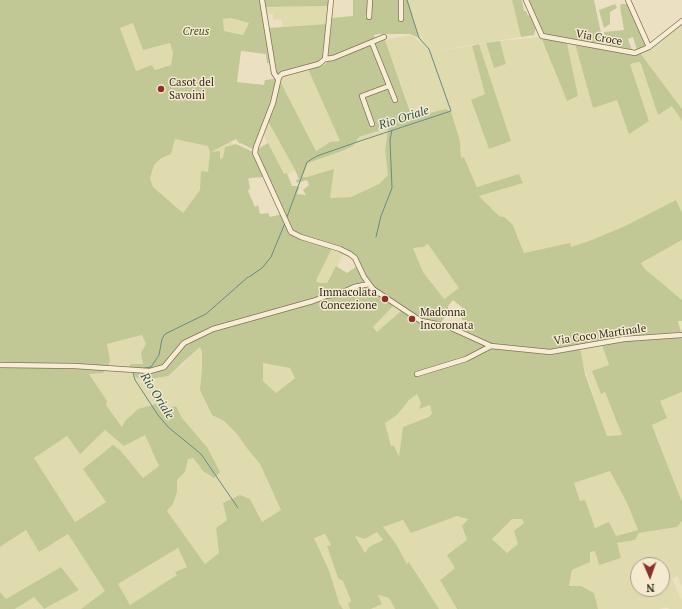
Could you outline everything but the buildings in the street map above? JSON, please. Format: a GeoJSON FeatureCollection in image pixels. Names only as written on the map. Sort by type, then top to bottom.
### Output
{"type":"FeatureCollection","features":[{"type":"Feature","properties":{"kind":"street"},"geometry":{"type":"LineString","coordinates":[[262,0],[274,73],[278,79],[282,74],[319,64],[325,59],[333,58],[384,37]]}},
{"type":"Feature","properties":{"kind":"street"},"geometry":{"type":"LineString","coordinates":[[325,59],[331,0]]}},
{"type":"Feature","properties":{"kind":"street"},"geometry":{"type":"LineString","coordinates":[[369,17],[370,0]]}},
{"type":"Feature","properties":{"kind":"street"},"geometry":{"type":"LineString","coordinates":[[401,0],[401,19]]}},
{"type":"Feature","properties":{"kind":"street","name":"Via Croce"},"geometry":{"type":"LineString","coordinates":[[526,0],[542,36],[635,53],[649,47],[682,21]]}},
{"type":"Feature","properties":{"kind":"street"},"geometry":{"type":"LineString","coordinates":[[628,0],[649,47]]}},
{"type":"Feature","properties":{"kind":"street"},"geometry":{"type":"LineString","coordinates":[[372,43],[395,100]]}},
{"type":"Feature","properties":{"kind":"street","name":"Via Coco Martinale"},"geometry":{"type":"LineString","coordinates":[[278,79],[273,103],[258,141],[256,152],[291,232],[295,235],[340,249],[350,254],[355,258],[373,289],[421,321],[447,326],[491,346],[550,352],[624,339],[682,335]]}},
{"type":"Feature","properties":{"kind":"street"},"geometry":{"type":"LineString","coordinates":[[372,124],[362,96],[389,86]]}},
{"type":"Feature","properties":{"kind":"street"},"geometry":{"type":"LineString","coordinates":[[0,365],[75,366],[150,371],[164,367],[184,343],[213,329],[326,296],[339,294],[354,287],[370,284]]}},
{"type":"Feature","properties":{"kind":"street"},"geometry":{"type":"LineString","coordinates":[[417,374],[466,359],[491,346]]}},
{"type":"Feature","properties":{"kind":"shaded area"},"geometry":{"type":"Polygon","coordinates":[[[408,0],[512,0],[521,37],[433,51],[472,46],[485,94],[471,101],[489,149],[511,141],[479,44],[486,43],[494,68],[506,63],[500,41],[541,37],[567,101],[578,96],[567,43],[575,44],[593,107],[617,100],[649,121],[630,64],[639,62],[658,115],[672,105],[682,121],[682,213],[676,200],[623,227],[589,241],[571,247],[570,244],[524,253],[518,235],[504,217],[499,216],[479,196],[523,183],[519,175],[478,187],[464,157],[461,158],[460,141],[446,109],[413,117],[385,40],[410,35],[422,43],[419,38],[408,0]]]}},
{"type":"Feature","properties":{"kind":"shaded area"},"geometry":{"type":"Polygon","coordinates":[[[329,6],[327,24],[282,27],[282,19],[273,20],[273,14],[265,14],[263,7],[329,6]]]}},
{"type":"Feature","properties":{"kind":"shaded area"},"geometry":{"type":"Polygon","coordinates":[[[231,18],[249,23],[243,35],[224,31],[223,19],[231,18]]]}},
{"type":"Feature","properties":{"kind":"shaded area"},"geometry":{"type":"Polygon","coordinates":[[[133,23],[135,28],[162,44],[170,43],[173,53],[171,65],[154,70],[152,65],[136,71],[120,28],[133,23]]]}},
{"type":"Feature","properties":{"kind":"shaded area"},"geometry":{"type":"Polygon","coordinates":[[[680,24],[682,26],[682,109],[640,53],[680,24]]]}},
{"type":"Feature","properties":{"kind":"shaded area"},"geometry":{"type":"Polygon","coordinates":[[[308,69],[340,141],[330,142],[316,151],[280,81],[283,76],[308,69]]]}},
{"type":"Feature","properties":{"kind":"shaded area"},"geometry":{"type":"Polygon","coordinates":[[[268,121],[295,170],[284,175],[263,134],[268,121]]]}},
{"type":"Feature","properties":{"kind":"shaded area"},"geometry":{"type":"Polygon","coordinates":[[[388,128],[385,150],[388,175],[379,184],[351,197],[329,198],[307,177],[302,177],[307,163],[352,146],[359,137],[388,128]]]}},
{"type":"Feature","properties":{"kind":"shaded area"},"geometry":{"type":"Polygon","coordinates":[[[170,138],[204,143],[229,140],[264,175],[228,185],[201,186],[200,190],[183,213],[153,187],[150,178],[154,165],[161,158],[170,138]]]}},
{"type":"Feature","properties":{"kind":"shaded area"},"geometry":{"type":"Polygon","coordinates":[[[682,240],[682,300],[645,269],[641,263],[682,240]]]}},
{"type":"Feature","properties":{"kind":"shaded area"},"geometry":{"type":"Polygon","coordinates":[[[428,244],[460,288],[443,299],[423,272],[413,247],[416,249],[428,244]]]}},
{"type":"Feature","properties":{"kind":"shaded area"},"geometry":{"type":"Polygon","coordinates":[[[332,248],[345,253],[330,275],[327,283],[319,283],[316,281],[332,248]]]}},
{"type":"Feature","properties":{"kind":"shaded area"},"geometry":{"type":"Polygon","coordinates":[[[395,304],[402,310],[377,333],[373,327],[395,304]]]}},
{"type":"Feature","properties":{"kind":"shaded area"},"geometry":{"type":"Polygon","coordinates":[[[142,335],[146,344],[141,353],[143,364],[131,364],[180,367],[200,347],[202,352],[202,368],[200,390],[212,415],[224,421],[238,435],[260,464],[281,510],[262,522],[227,520],[216,528],[219,553],[205,564],[167,511],[177,492],[177,480],[185,472],[188,459],[192,458],[203,471],[207,447],[182,418],[162,411],[122,427],[106,405],[106,401],[89,374],[103,373],[110,361],[107,344],[142,335]]]}},
{"type":"Feature","properties":{"kind":"shaded area"},"geometry":{"type":"Polygon","coordinates":[[[602,345],[609,365],[601,393],[605,392],[622,435],[607,436],[582,361],[580,348],[602,345]]]}},
{"type":"Feature","properties":{"kind":"shaded area"},"geometry":{"type":"Polygon","coordinates":[[[263,363],[290,368],[295,377],[276,393],[263,381],[263,363]]]}},
{"type":"Feature","properties":{"kind":"shaded area"},"geometry":{"type":"Polygon","coordinates":[[[682,392],[682,502],[652,424],[667,418],[660,401],[682,392]]]}},
{"type":"Feature","properties":{"kind":"shaded area"},"geometry":{"type":"Polygon","coordinates":[[[417,394],[421,403],[420,409],[430,405],[432,414],[403,427],[399,458],[391,446],[385,423],[397,415],[409,400],[417,394]]]}},
{"type":"Feature","properties":{"kind":"shaded area"},"geometry":{"type":"Polygon","coordinates":[[[105,430],[145,435],[160,466],[143,478],[121,451],[106,502],[74,522],[33,458],[67,436],[80,453],[105,430]]]}},
{"type":"Feature","properties":{"kind":"shaded area"},"geometry":{"type":"Polygon","coordinates":[[[610,470],[627,503],[638,530],[616,536],[595,528],[580,501],[574,483],[610,470]]]}},
{"type":"Feature","properties":{"kind":"shaded area"},"geometry":{"type":"Polygon","coordinates":[[[457,516],[468,518],[462,526],[467,540],[455,568],[440,579],[457,609],[439,609],[415,570],[409,562],[407,564],[396,544],[382,527],[403,520],[411,533],[457,516]]]}},
{"type":"Feature","properties":{"kind":"shaded area"},"geometry":{"type":"Polygon","coordinates":[[[512,519],[522,519],[524,523],[518,544],[507,553],[492,539],[512,519]]]}},
{"type":"Feature","properties":{"kind":"shaded area"},"geometry":{"type":"Polygon","coordinates":[[[682,521],[682,586],[677,576],[672,579],[682,601],[682,609],[669,609],[666,607],[660,609],[598,609],[594,593],[569,586],[572,570],[590,562],[590,552],[595,550],[599,565],[617,543],[635,540],[639,533],[677,527],[682,521]]]}},
{"type":"Feature","properties":{"kind":"shaded area"},"geometry":{"type":"Polygon","coordinates":[[[26,530],[39,552],[68,534],[106,591],[81,609],[44,609],[79,590],[61,567],[6,599],[0,592],[0,547],[26,530]]]}},
{"type":"Feature","properties":{"kind":"shaded area"},"geometry":{"type":"Polygon","coordinates":[[[377,532],[383,540],[369,547],[365,553],[355,536],[365,539],[377,532]]]}},
{"type":"Feature","properties":{"kind":"shaded area"},"geometry":{"type":"Polygon","coordinates":[[[325,534],[331,545],[327,546],[338,578],[343,581],[351,602],[348,604],[350,609],[343,609],[339,604],[330,573],[313,538],[325,534]]]}},
{"type":"Feature","properties":{"kind":"shaded area"},"geometry":{"type":"Polygon","coordinates":[[[178,548],[187,567],[176,572],[177,575],[130,605],[118,584],[178,548]]]}},
{"type":"Feature","properties":{"kind":"shaded area"},"geometry":{"type":"Polygon","coordinates":[[[377,595],[389,598],[395,609],[371,609],[382,604],[377,595]]]}},
{"type":"Feature","properties":{"kind":"shaded area"},"geometry":{"type":"Polygon","coordinates":[[[34,597],[43,609],[15,609],[34,597]]]}},
{"type":"Feature","properties":{"kind":"green space","name":"Creus"},"geometry":{"type":"Polygon","coordinates":[[[0,0],[329,0],[329,6],[263,7],[269,28],[327,24],[323,57],[318,62],[277,74],[269,29],[271,63],[267,63],[266,54],[241,51],[237,82],[264,85],[265,80],[274,79],[276,81],[272,102],[254,150],[241,143],[240,144],[236,139],[211,152],[220,151],[220,159],[223,158],[225,147],[236,144],[253,152],[265,177],[248,178],[250,188],[248,191],[255,207],[258,205],[260,214],[268,213],[270,217],[282,214],[290,232],[296,238],[332,248],[316,281],[319,283],[327,283],[336,266],[347,273],[356,267],[371,289],[395,304],[373,327],[377,332],[402,310],[408,315],[441,326],[492,347],[530,352],[580,348],[585,374],[607,436],[622,435],[605,392],[601,394],[592,371],[609,365],[602,345],[643,339],[682,337],[682,392],[660,401],[667,418],[652,425],[682,502],[682,521],[677,527],[639,533],[635,540],[617,543],[621,558],[599,565],[595,551],[590,552],[590,562],[572,570],[569,586],[581,586],[594,593],[598,609],[457,609],[440,580],[455,568],[447,555],[467,540],[462,526],[468,519],[457,516],[411,533],[403,520],[383,527],[396,544],[407,564],[409,562],[439,609],[395,609],[389,598],[378,595],[382,604],[371,609],[350,609],[348,604],[351,601],[343,581],[338,578],[327,546],[331,545],[325,534],[314,538],[330,573],[339,603],[343,609],[81,609],[105,591],[68,534],[39,552],[26,530],[0,547],[0,0]],[[231,18],[223,19],[224,31],[243,35],[249,23],[231,18]],[[133,23],[120,28],[136,71],[152,65],[155,70],[171,65],[173,53],[170,43],[143,50],[133,23]],[[175,139],[171,154],[161,158],[154,165],[150,178],[153,187],[183,213],[200,190],[201,171],[208,172],[210,152],[208,146],[175,139]],[[142,335],[107,344],[110,361],[103,373],[89,374],[107,401],[106,405],[122,427],[125,421],[138,409],[156,404],[162,411],[176,406],[182,418],[207,447],[220,472],[214,478],[203,471],[193,458],[188,459],[185,472],[177,480],[177,492],[173,504],[167,511],[205,564],[219,553],[216,528],[227,520],[223,503],[240,495],[250,499],[262,522],[281,510],[260,464],[238,435],[224,421],[212,415],[200,390],[202,352],[200,347],[168,376],[145,380],[136,377],[129,367],[131,364],[143,364],[141,353],[146,344],[142,335]],[[263,363],[263,381],[276,393],[295,378],[290,368],[263,363]],[[417,394],[409,400],[397,415],[385,423],[391,446],[394,446],[399,457],[403,427],[432,414],[430,405],[419,409],[421,403],[417,394]],[[105,430],[80,454],[67,436],[34,458],[75,522],[106,502],[83,469],[113,445],[121,451],[143,478],[159,466],[145,435],[124,446],[105,430]],[[610,471],[574,483],[580,501],[585,500],[595,528],[609,522],[616,536],[638,530],[627,503],[610,471]],[[512,519],[492,539],[507,553],[518,544],[514,531],[524,523],[522,519],[512,519]],[[377,532],[365,539],[355,536],[365,553],[369,547],[383,540],[377,532]],[[178,548],[118,584],[130,605],[177,575],[175,572],[187,567],[178,548]]]}},
{"type":"Feature","properties":{"kind":"green space"},"geometry":{"type":"Polygon","coordinates":[[[353,0],[369,0],[367,14],[365,17],[370,20],[372,18],[372,0],[399,0],[399,19],[403,0],[408,0],[419,38],[410,34],[378,34],[374,35],[375,42],[328,57],[332,18],[353,16],[353,0]]]}},
{"type":"Feature","properties":{"kind":"green space"},"geometry":{"type":"Polygon","coordinates":[[[512,0],[522,0],[524,11],[526,11],[528,16],[531,14],[536,27],[534,35],[521,37],[512,0]]]}},
{"type":"Feature","properties":{"kind":"green space"},"geometry":{"type":"Polygon","coordinates":[[[527,0],[594,0],[604,47],[543,34],[527,0]]]}},
{"type":"Feature","properties":{"kind":"green space"},"geometry":{"type":"Polygon","coordinates":[[[615,4],[617,8],[610,12],[610,24],[604,28],[599,10],[615,4]]]}},
{"type":"Feature","properties":{"kind":"green space"},"geometry":{"type":"Polygon","coordinates":[[[621,4],[628,4],[648,46],[641,50],[637,50],[633,37],[628,39],[632,50],[606,46],[604,32],[624,30],[620,7],[621,4]]]}},
{"type":"Feature","properties":{"kind":"green space"},"geometry":{"type":"Polygon","coordinates":[[[541,37],[567,43],[578,96],[567,101],[541,37]]]}},
{"type":"Feature","properties":{"kind":"green space"},"geometry":{"type":"Polygon","coordinates":[[[385,40],[412,117],[446,109],[451,112],[460,141],[461,158],[464,157],[477,187],[519,174],[523,183],[479,196],[499,216],[504,217],[513,225],[524,253],[570,243],[571,247],[589,241],[623,227],[676,200],[682,213],[682,240],[641,263],[645,269],[682,300],[682,321],[678,321],[681,332],[634,336],[550,351],[492,344],[466,333],[469,323],[461,319],[465,313],[462,311],[464,309],[453,300],[448,306],[449,312],[441,322],[423,320],[373,288],[351,253],[293,232],[259,158],[258,149],[268,143],[284,174],[287,173],[292,186],[297,186],[299,188],[297,194],[306,195],[303,190],[309,185],[307,180],[297,183],[296,180],[299,179],[295,170],[268,121],[280,81],[316,151],[330,142],[340,141],[308,69],[324,65],[328,61],[371,45],[395,103],[397,102],[373,44],[385,40]],[[388,128],[359,137],[353,146],[308,163],[302,177],[307,177],[334,169],[330,198],[351,197],[379,184],[388,175],[385,150],[388,128]],[[428,244],[423,247],[413,248],[423,272],[444,299],[459,288],[428,244]]]}},
{"type":"Feature","properties":{"kind":"green space"},"geometry":{"type":"Polygon","coordinates":[[[500,41],[506,64],[494,68],[486,43],[500,41]]]}},
{"type":"Feature","properties":{"kind":"green space"},"geometry":{"type":"Polygon","coordinates":[[[479,44],[511,141],[489,149],[471,100],[485,94],[472,46],[479,44]]]}},
{"type":"Feature","properties":{"kind":"green space"},"geometry":{"type":"Polygon","coordinates":[[[575,44],[640,53],[682,109],[682,121],[672,106],[658,115],[640,62],[630,64],[649,121],[629,134],[617,100],[593,108],[575,44]]]}},
{"type":"Feature","properties":{"kind":"green space"},"geometry":{"type":"Polygon","coordinates":[[[61,567],[79,590],[44,609],[34,597],[15,609],[0,609],[0,592],[6,599],[61,567]]]}},
{"type":"Feature","properties":{"kind":"waterway","name":"Rio Oriale"},"geometry":{"type":"LineString","coordinates":[[287,217],[307,162],[317,156],[451,111],[429,49],[419,38],[407,0]]}},
{"type":"Feature","properties":{"kind":"waterway"},"geometry":{"type":"LineString","coordinates":[[376,237],[381,216],[392,188],[390,140],[392,130]]}},
{"type":"Feature","properties":{"kind":"waterway","name":"Rio Oriale"},"geometry":{"type":"LineString","coordinates":[[249,277],[262,268],[271,257],[285,223]]}},
{"type":"Feature","properties":{"kind":"waterway","name":"Rio Oriale"},"geometry":{"type":"LineString","coordinates":[[145,368],[151,367],[159,355],[162,339],[165,334],[206,314],[248,277]]}},
{"type":"Feature","properties":{"kind":"waterway","name":"Rio Oriale"},"geometry":{"type":"LineString","coordinates":[[133,372],[135,380],[158,415],[168,427],[201,454],[238,508]]}},
{"type":"Feature","properties":{"kind":"place","name":"Casot del Savoini"},"geometry":{"type":"Point","coordinates":[161,89]}},
{"type":"Feature","properties":{"kind":"place","name":"Immacolata Concezione"},"geometry":{"type":"Point","coordinates":[385,299]}},
{"type":"Feature","properties":{"kind":"place","name":"Madonna Incoronata"},"geometry":{"type":"Point","coordinates":[412,319]}}]}
